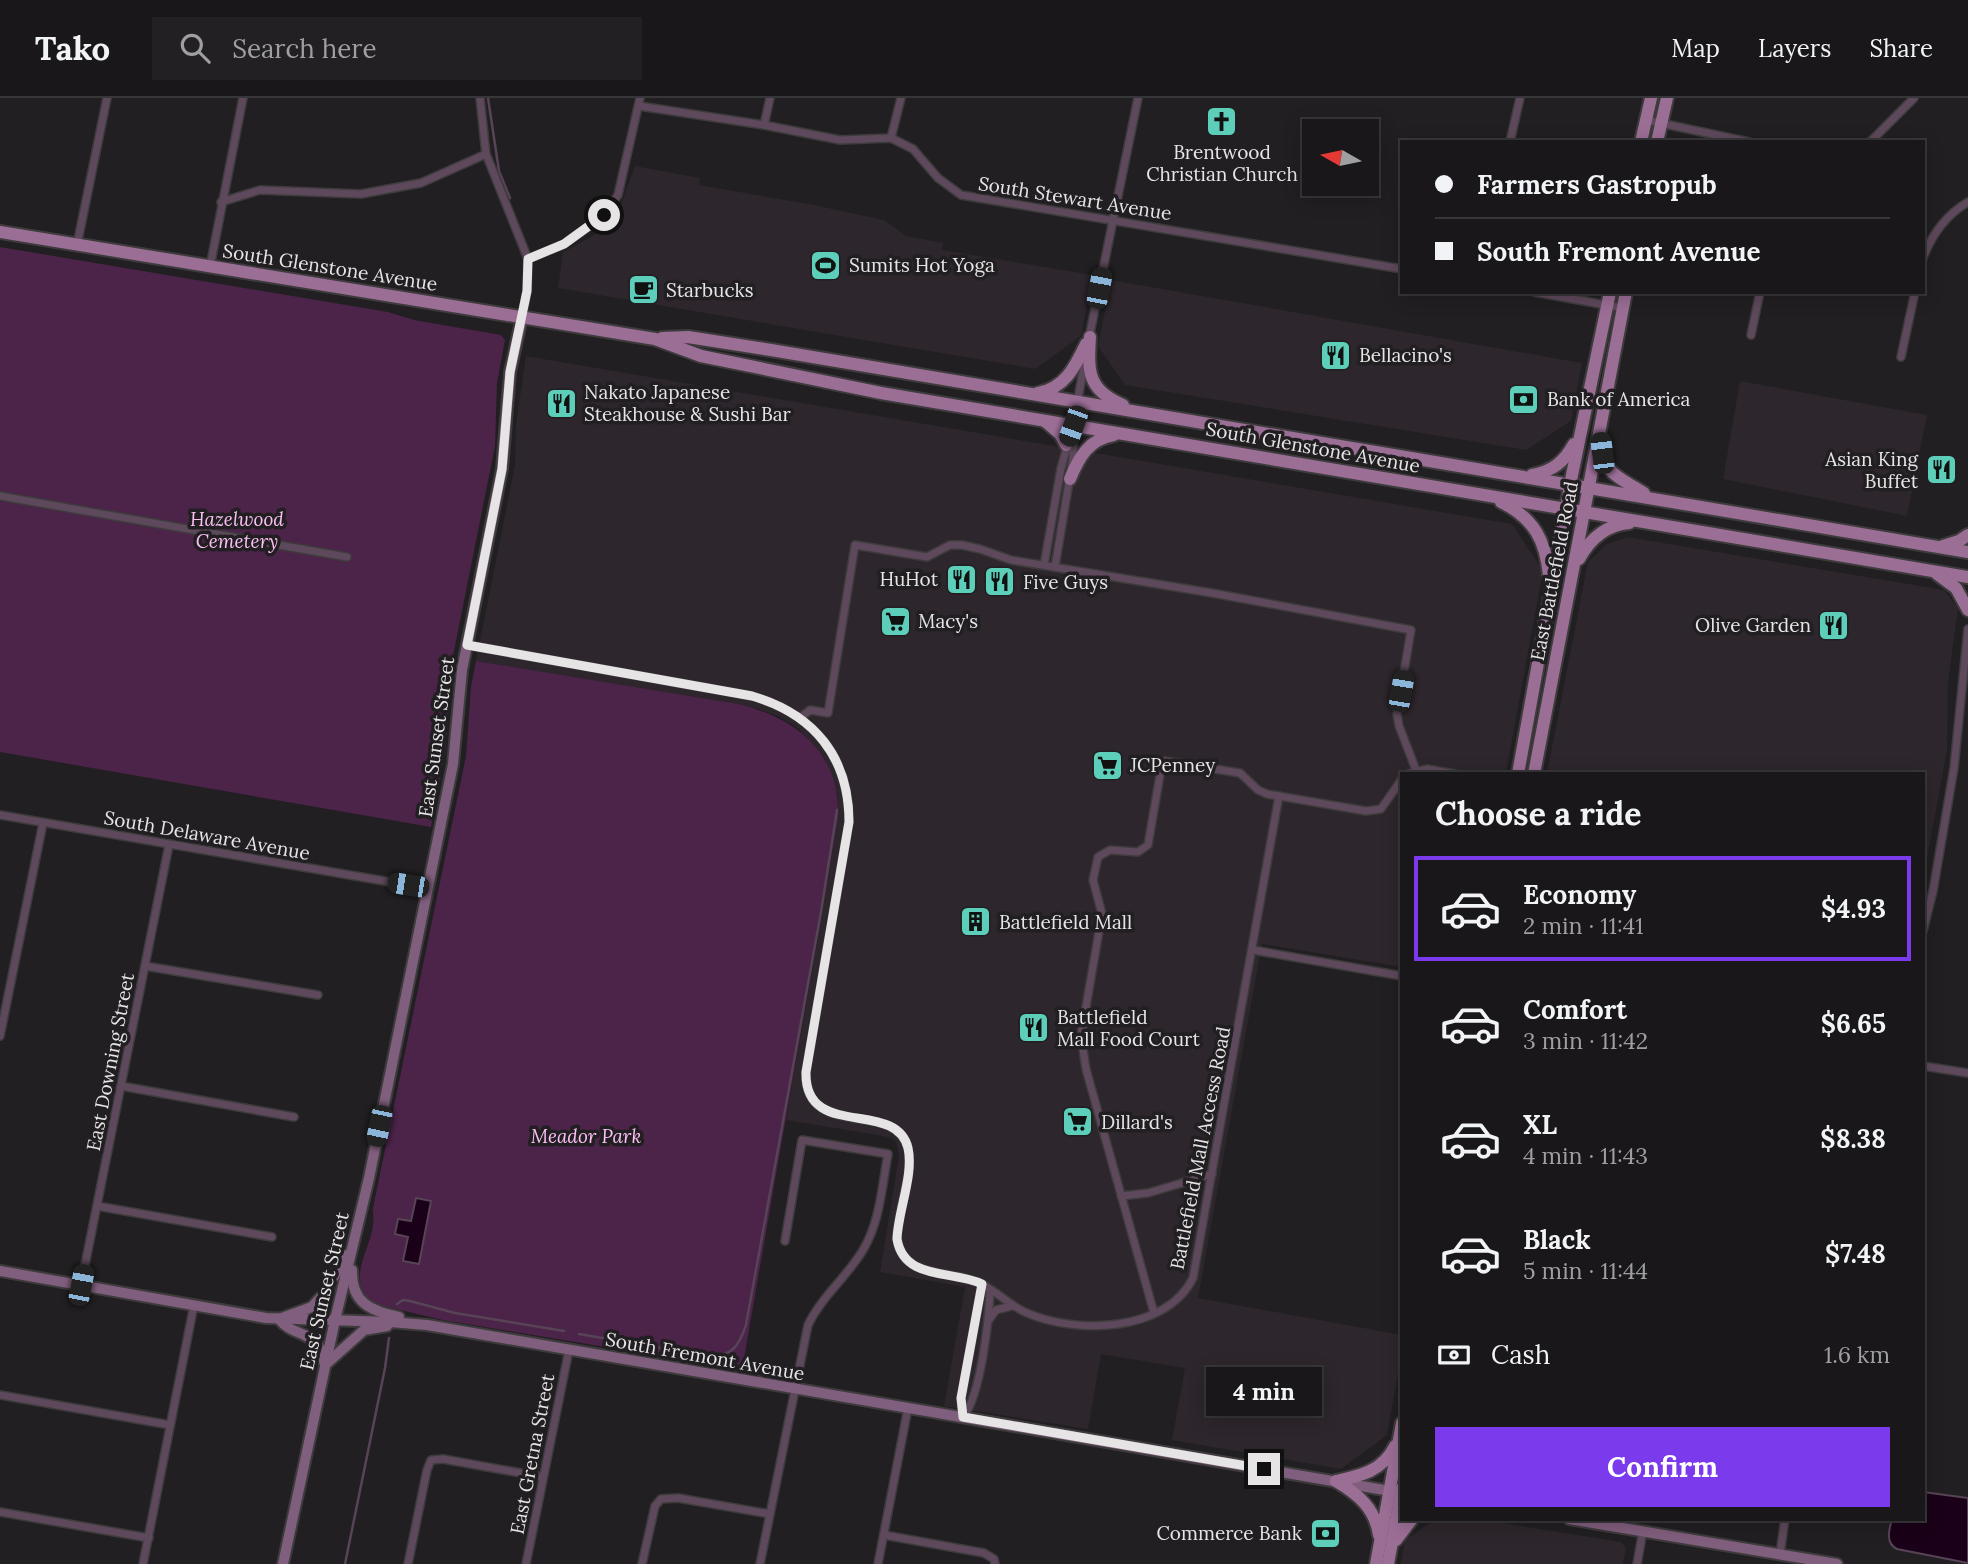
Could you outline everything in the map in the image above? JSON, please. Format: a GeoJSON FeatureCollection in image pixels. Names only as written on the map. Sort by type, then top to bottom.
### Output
{"type":"FeatureCollection","features":[{"type":"Feature","properties":{"kind":"main road"},"geometry":{"type":"LineString","coordinates":[[1641,140],[1651,98]]}},
{"type":"Feature","properties":{"kind":"main road"},"geometry":{"type":"LineString","coordinates":[[1657,140],[1667,98]]}},
{"type":"Feature","properties":{"kind":"main road","name":"South Glenstone Avenue"},"geometry":{"type":"LineString","coordinates":[[0,232],[655,339],[701,356],[881,393],[1968,577]]}},
{"type":"Feature","properties":{"kind":"main road","name":"East Battlefield Road"},"geometry":{"type":"LineString","coordinates":[[1534,772],[1626,294]]}},
{"type":"Feature","properties":{"kind":"main road","name":"East Battlefield Road"},"geometry":{"type":"LineString","coordinates":[[1518,772],[1565,510],[1608,299]]}},
{"type":"Feature","properties":{"kind":"main road","name":"East Sunset Street"},"geometry":{"type":"LineString","coordinates":[[281,1564],[407,996],[453,764],[467,645],[502,469],[510,372],[522,317]]}},
{"type":"Feature","properties":{"kind":"main road","name":"South Glenstone Avenue"},"geometry":{"type":"LineString","coordinates":[[655,339],[688,337],[1968,552]]}},
{"type":"Feature","properties":{"kind":"main road"},"geometry":{"type":"LineString","coordinates":[[1031,394],[1049,391],[1065,379],[1077,363],[1090,337]]}},
{"type":"Feature","properties":{"kind":"main road"},"geometry":{"type":"LineString","coordinates":[[1090,337],[1089,372],[1095,385],[1113,401],[1149,414]]}},
{"type":"Feature","properties":{"kind":"main road"},"geometry":{"type":"LineString","coordinates":[[1046,421],[1057,430],[1066,445]]}},
{"type":"Feature","properties":{"kind":"main road"},"geometry":{"type":"LineString","coordinates":[[1600,429],[1602,453],[1612,474],[1653,499]]}},
{"type":"Feature","properties":{"kind":"main road"},"geometry":{"type":"LineString","coordinates":[[1524,477],[1559,465],[1570,452],[1580,431]]}},
{"type":"Feature","properties":{"kind":"main road"},"geometry":{"type":"LineString","coordinates":[[1070,479],[1092,443],[1104,437],[1121,434]]}},
{"type":"Feature","properties":{"kind":"main road"},"geometry":{"type":"LineString","coordinates":[[1489,496],[1520,513],[1535,528],[1546,553],[1550,593]]}},
{"type":"Feature","properties":{"kind":"main road"},"geometry":{"type":"LineString","coordinates":[[1573,573],[1585,549],[1600,534],[1620,524],[1644,522]]}},
{"type":"Feature","properties":{"kind":"main road"},"geometry":{"type":"LineString","coordinates":[[1940,547],[1968,535]]}},
{"type":"Feature","properties":{"kind":"main road"},"geometry":{"type":"LineString","coordinates":[[1931,570],[1956,588],[1968,610]]}},
{"type":"Feature","properties":{"kind":"main road"},"geometry":{"type":"LineString","coordinates":[[352,1247],[313,1307],[279,1319],[288,1330],[305,1335],[319,1345],[325,1365],[364,1330],[413,1324]]}},
{"type":"Feature","properties":{"kind":"main road"},"geometry":{"type":"LineString","coordinates":[[352,1247],[351,1282],[356,1295],[378,1312],[404,1318],[413,1324]]}},
{"type":"Feature","properties":{"kind":"main road","name":"South Fremont Avenue"},"geometry":{"type":"LineString","coordinates":[[0,1271],[279,1319],[413,1324],[1398,1491]]}},
{"type":"Feature","properties":{"kind":"main road"},"geometry":{"type":"LineString","coordinates":[[1376,1564],[1385,1546],[1398,1491],[1400,1432]]}},
{"type":"Feature","properties":{"kind":"main road"},"geometry":{"type":"LineString","coordinates":[[1336,1481],[1375,1470],[1392,1451],[1399,1436]]}},
{"type":"Feature","properties":{"kind":"main road"},"geometry":{"type":"LineString","coordinates":[[1336,1481],[1360,1496],[1368,1507],[1385,1546],[1388,1564]]}},
{"type":"Feature","properties":{"kind":"main road"},"geometry":{"type":"LineString","coordinates":[[1385,1546],[1410,1521]]}},
{"type":"Feature","properties":{"kind":"main road"},"geometry":{"type":"LineString","coordinates":[[1581,1521],[1837,1564]]}},
{"type":"Feature","properties":{"kind":"street"},"geometry":{"type":"LineString","coordinates":[[77,245],[107,98]]}},
{"type":"Feature","properties":{"kind":"street"},"geometry":{"type":"LineString","coordinates":[[210,267],[243,98]]}},
{"type":"Feature","properties":{"kind":"street","name":"East Sunset Street"},"geometry":{"type":"LineString","coordinates":[[480,98],[486,154],[528,259],[527,291],[522,317]]}},
{"type":"Feature","properties":{"kind":"street"},"geometry":{"type":"LineString","coordinates":[[764,125],[770,98]]}},
{"type":"Feature","properties":{"kind":"street"},"geometry":{"type":"LineString","coordinates":[[528,259],[564,244],[604,215],[618,195],[639,102],[841,140],[891,138],[901,98]]}},
{"type":"Feature","properties":{"kind":"street"},"geometry":{"type":"LineString","coordinates":[[1044,565],[1066,445],[1073,426],[1138,98]]}},
{"type":"Feature","properties":{"kind":"street"},"geometry":{"type":"LineString","coordinates":[[1510,140],[1520,98]]}},
{"type":"Feature","properties":{"kind":"street"},"geometry":{"type":"LineString","coordinates":[[1872,140],[1914,98]]}},
{"type":"Feature","properties":{"kind":"street"},"geometry":{"type":"LineString","coordinates":[[1646,120],[1739,140]]}},
{"type":"Feature","properties":{"kind":"street","name":"South Stewart Avenue"},"geometry":{"type":"LineString","coordinates":[[891,138],[913,149],[938,178],[961,195],[1400,269]]}},
{"type":"Feature","properties":{"kind":"street"},"geometry":{"type":"LineString","coordinates":[[221,202],[260,190],[361,194],[421,183],[486,154]]}},
{"type":"Feature","properties":{"kind":"street"},"geometry":{"type":"LineString","coordinates":[[1925,254],[1941,225],[1954,211],[1968,202]]}},
{"type":"Feature","properties":{"kind":"street"},"geometry":{"type":"LineString","coordinates":[[1555,294],[1608,299],[1623,308]]}},
{"type":"Feature","properties":{"kind":"street"},"geometry":{"type":"LineString","coordinates":[[1751,335],[1760,294]]}},
{"type":"Feature","properties":{"kind":"street"},"geometry":{"type":"LineString","coordinates":[[1901,357],[1915,294]]}},
{"type":"Feature","properties":{"kind":"street"},"geometry":{"type":"LineString","coordinates":[[1055,567],[1070,479],[1073,426]]}},
{"type":"Feature","properties":{"kind":"street"},"geometry":{"type":"LineString","coordinates":[[0,496],[347,557]]}},
{"type":"Feature","properties":{"kind":"street"},"geometry":{"type":"LineString","coordinates":[[800,718],[810,710],[828,713],[855,545],[928,557],[946,547],[959,545],[1012,560],[1411,630],[1397,714],[1414,771]]}},
{"type":"Feature","properties":{"kind":"street"},"geometry":{"type":"LineString","coordinates":[[1925,923],[1954,768],[1968,629]]}},
{"type":"Feature","properties":{"kind":"street","name":"Battlefield Mall Access Road"},"geometry":{"type":"LineString","coordinates":[[467,645],[739,693],[775,704],[800,718],[821,738],[838,762],[847,792],[849,813],[845,853],[806,1072],[807,1088],[814,1102],[825,1110],[885,1124],[904,1138],[909,1166],[897,1239],[900,1251],[907,1260],[924,1270],[982,1284],[1012,1306],[1044,1320],[1081,1326],[1114,1325],[1154,1313],[1182,1294],[1193,1278],[1279,796]]}},
{"type":"Feature","properties":{"kind":"street"},"geometry":{"type":"LineString","coordinates":[[1154,1313],[1081,1043],[1102,914],[1093,880],[1095,864],[1105,851],[1138,852],[1148,845],[1161,765],[1165,761],[1240,773],[1258,790],[1279,796],[1373,812],[1385,805],[1400,782]]}},
{"type":"Feature","properties":{"kind":"street","name":"South Delaware Avenue"},"geometry":{"type":"LineString","coordinates":[[0,814],[408,885]]}},
{"type":"Feature","properties":{"kind":"street"},"geometry":{"type":"LineString","coordinates":[[0,1036],[44,823]]}},
{"type":"Feature","properties":{"kind":"street","name":"East Downing Street"},"geometry":{"type":"LineString","coordinates":[[81,1285],[169,845]]}},
{"type":"Feature","properties":{"kind":"street"},"geometry":{"type":"LineString","coordinates":[[1253,950],[1400,976]]}},
{"type":"Feature","properties":{"kind":"street"},"geometry":{"type":"LineString","coordinates":[[145,966],[318,995]]}},
{"type":"Feature","properties":{"kind":"street"},"geometry":{"type":"LineString","coordinates":[[1925,1066],[1968,1073]]}},
{"type":"Feature","properties":{"kind":"street"},"geometry":{"type":"LineString","coordinates":[[121,1086],[294,1117]]}},
{"type":"Feature","properties":{"kind":"street"},"geometry":{"type":"LineString","coordinates":[[760,1564],[804,1338],[814,1314],[856,1261],[873,1231],[888,1154],[802,1140],[785,1241]]}},
{"type":"Feature","properties":{"kind":"street"},"geometry":{"type":"LineString","coordinates":[[1121,1196],[1148,1193],[1212,1174]]}},
{"type":"Feature","properties":{"kind":"street"},"geometry":{"type":"LineString","coordinates":[[97,1206],[272,1237]]}},
{"type":"Feature","properties":{"kind":"street"},"geometry":{"type":"LineString","coordinates":[[963,1417],[961,1398],[982,1284]]}},
{"type":"Feature","properties":{"kind":"street"},"geometry":{"type":"LineString","coordinates":[[963,1417],[973,1400],[990,1290]]}},
{"type":"Feature","properties":{"kind":"street"},"geometry":{"type":"LineString","coordinates":[[143,1564],[194,1305]]}},
{"type":"Feature","properties":{"kind":"street"},"geometry":{"type":"LineString","coordinates":[[986,1328],[996,1310],[1012,1306]]}},
{"type":"Feature","properties":{"kind":"street","name":"East Gretna Street"},"geometry":{"type":"LineString","coordinates":[[526,1564],[569,1350]]}},
{"type":"Feature","properties":{"kind":"street"},"geometry":{"type":"LineString","coordinates":[[0,1395],[170,1425]]}},
{"type":"Feature","properties":{"kind":"street"},"geometry":{"type":"LineString","coordinates":[[878,1564],[908,1408]]}},
{"type":"Feature","properties":{"kind":"street"},"geometry":{"type":"LineString","coordinates":[[408,1564],[431,1460],[443,1459],[543,1477]]}},
{"type":"Feature","properties":{"kind":"street"},"geometry":{"type":"LineString","coordinates":[[642,1564],[655,1506],[661,1499],[678,1498],[770,1514]]}},
{"type":"Feature","properties":{"kind":"street"},"geometry":{"type":"LineString","coordinates":[[0,1512],[149,1538]]}},
{"type":"Feature","properties":{"kind":"street"},"geometry":{"type":"LineString","coordinates":[[1780,1554],[1786,1521]]}},
{"type":"Feature","properties":{"kind":"street"},"geometry":{"type":"LineString","coordinates":[[1637,1564],[1643,1531]]}},
{"type":"Feature","properties":{"kind":"street"},"geometry":{"type":"LineString","coordinates":[[884,1535],[984,1553],[994,1561]]}},
{"type":"Feature","properties":{"kind":"shaded area"},"geometry":{"type":"Polygon","coordinates":[[[635,166],[700,178],[699,185],[884,220],[906,236],[943,243],[942,250],[1093,275],[1081,336],[1035,369],[558,288],[563,252],[591,237],[616,218],[635,166]]]}},
{"type":"Feature","properties":{"kind":"shaded area"},"geometry":{"type":"Polygon","coordinates":[[[1111,280],[1582,363],[1571,421],[1526,450],[1125,385],[1098,346],[1111,280]]]}},
{"type":"Feature","properties":{"kind":"shaded area","name":"Battlefield Mall"},"geometry":{"type":"Polygon","coordinates":[[[526,356],[1512,524],[1543,571],[1506,772],[1400,772],[1400,967],[1262,944],[1198,1298],[1400,1335],[1400,1363],[1387,1435],[1341,1469],[1172,1440],[1185,1368],[1101,1354],[1088,1429],[944,1406],[965,1287],[880,1272],[899,1156],[896,1142],[877,1135],[786,1120],[838,819],[838,796],[824,758],[798,728],[778,716],[755,708],[476,661],[515,465],[516,424],[526,356]]]}},
{"type":"Feature","properties":{"kind":"shaded area"},"geometry":{"type":"Polygon","coordinates":[[[1740,381],[1927,415],[1907,516],[1723,479],[1740,381]]]}},
{"type":"Feature","properties":{"kind":"shaded area"},"geometry":{"type":"Polygon","coordinates":[[[1628,537],[1944,590],[1958,608],[1948,682],[1947,751],[1925,868],[1925,772],[1547,772],[1588,562],[1607,544],[1628,537]]]}},
{"type":"Feature","properties":{"kind":"shaded area"},"geometry":{"type":"Polygon","coordinates":[[[416,1198],[431,1201],[419,1264],[403,1261],[408,1237],[395,1234],[398,1219],[411,1221],[416,1198]]]}},
{"type":"Feature","properties":{"kind":"shaded area"},"geometry":{"type":"Polygon","coordinates":[[[1925,1492],[1968,1498],[1968,1563],[1897,1549],[1891,1543],[1892,1521],[1925,1521],[1925,1492]]]}},
{"type":"Feature","properties":{"kind":"shaded area"},"geometry":{"type":"Polygon","coordinates":[[[1433,1521],[1490,1521],[1621,1542],[1626,1548],[1623,1564],[1401,1564],[1405,1540],[1433,1521]]]}},
{"type":"Feature","properties":{"kind":"green space","name":"Hazelwood Cemetery"},"geometry":{"type":"Polygon","coordinates":[[[0,247],[388,312],[414,320],[501,335],[505,340],[497,383],[495,446],[452,661],[446,746],[431,827],[0,752],[0,247]]]}},
{"type":"Feature","properties":{"kind":"green space","name":"Meador Park"},"geometry":{"type":"Polygon","coordinates":[[[476,661],[738,704],[759,710],[796,729],[811,742],[832,775],[837,796],[838,819],[742,1370],[443,1320],[375,1304],[361,1288],[360,1270],[373,1228],[373,1208],[466,756],[471,687],[476,661]]]}},
{"type":"Feature","properties":{"kind":"waterway"},"geometry":{"type":"LineString","coordinates":[[488,98],[499,171],[510,198]]}},
{"type":"Feature","properties":{"kind":"waterway"},"geometry":{"type":"LineString","coordinates":[[708,1356],[723,1355],[733,1349],[746,1325],[837,810]]}},
{"type":"Feature","properties":{"kind":"waterway"},"geometry":{"type":"LineString","coordinates":[[397,1304],[403,1300],[410,1301],[455,1313],[564,1331]]}},
{"type":"Feature","properties":{"kind":"waterway"},"geometry":{"type":"LineString","coordinates":[[579,1334],[695,1354]]}},
{"type":"Feature","properties":{"kind":"waterway"},"geometry":{"type":"LineString","coordinates":[[345,1564],[389,1338]]}},
{"type":"Feature","properties":{"kind":"place","name":"Brentwood Christian Church"},"geometry":{"type":"Point","coordinates":[1222,121]}},
{"type":"Feature","properties":{"kind":"place","name":"Sumits Hot Yoga"},"geometry":{"type":"Point","coordinates":[826,265]}},
{"type":"Feature","properties":{"kind":"place","name":"Starbucks"},"geometry":{"type":"Point","coordinates":[643,290]}},
{"type":"Feature","properties":{"kind":"place","name":"Bellacino's"},"geometry":{"type":"Point","coordinates":[1336,355]}},
{"type":"Feature","properties":{"kind":"place","name":"Bank of America"},"geometry":{"type":"Point","coordinates":[1524,399]}},
{"type":"Feature","properties":{"kind":"place","name":"Nakato Japanese Steakhouse & Sushi Bar"},"geometry":{"type":"Point","coordinates":[561,403]}},
{"type":"Feature","properties":{"kind":"place","name":"Asian King Buffet"},"geometry":{"type":"Point","coordinates":[1941,470]}},
{"type":"Feature","properties":{"kind":"place","name":"HuHot"},"geometry":{"type":"Point","coordinates":[961,579]}},
{"type":"Feature","properties":{"kind":"place","name":"Five Guys"},"geometry":{"type":"Point","coordinates":[1000,582]}},
{"type":"Feature","properties":{"kind":"place","name":"Macy's"},"geometry":{"type":"Point","coordinates":[895,621]}},
{"type":"Feature","properties":{"kind":"place","name":"Olive Garden"},"geometry":{"type":"Point","coordinates":[1834,625]}},
{"type":"Feature","properties":{"kind":"place","name":"JCPenney"},"geometry":{"type":"Point","coordinates":[1107,765]}},
{"type":"Feature","properties":{"kind":"place","name":"Battlefield Mall"},"geometry":{"type":"Point","coordinates":[976,922]}},
{"type":"Feature","properties":{"kind":"place","name":"Battlefield Mall Food Court"},"geometry":{"type":"Point","coordinates":[1034,1028]}},
{"type":"Feature","properties":{"kind":"place","name":"Dillard's"},"geometry":{"type":"Point","coordinates":[1078,1122]}},
{"type":"Feature","properties":{"kind":"place","name":"Commerce Bank"},"geometry":{"type":"Point","coordinates":[1325,1533]}},
{"type":"Feature","properties":{"kind":"route"},"geometry":{"type":"LineString","coordinates":[[604,215],[564,244],[528,259],[527,291],[510,372],[502,469],[467,645],[752,696],[784,708],[815,731],[838,762],[849,803],[849,822],[806,1084],[819,1107],[838,1115],[885,1124],[904,1138],[909,1154],[909,1166],[897,1239],[900,1251],[907,1260],[924,1270],[982,1284],[961,1398],[963,1417],[1264,1469]]}}]}
